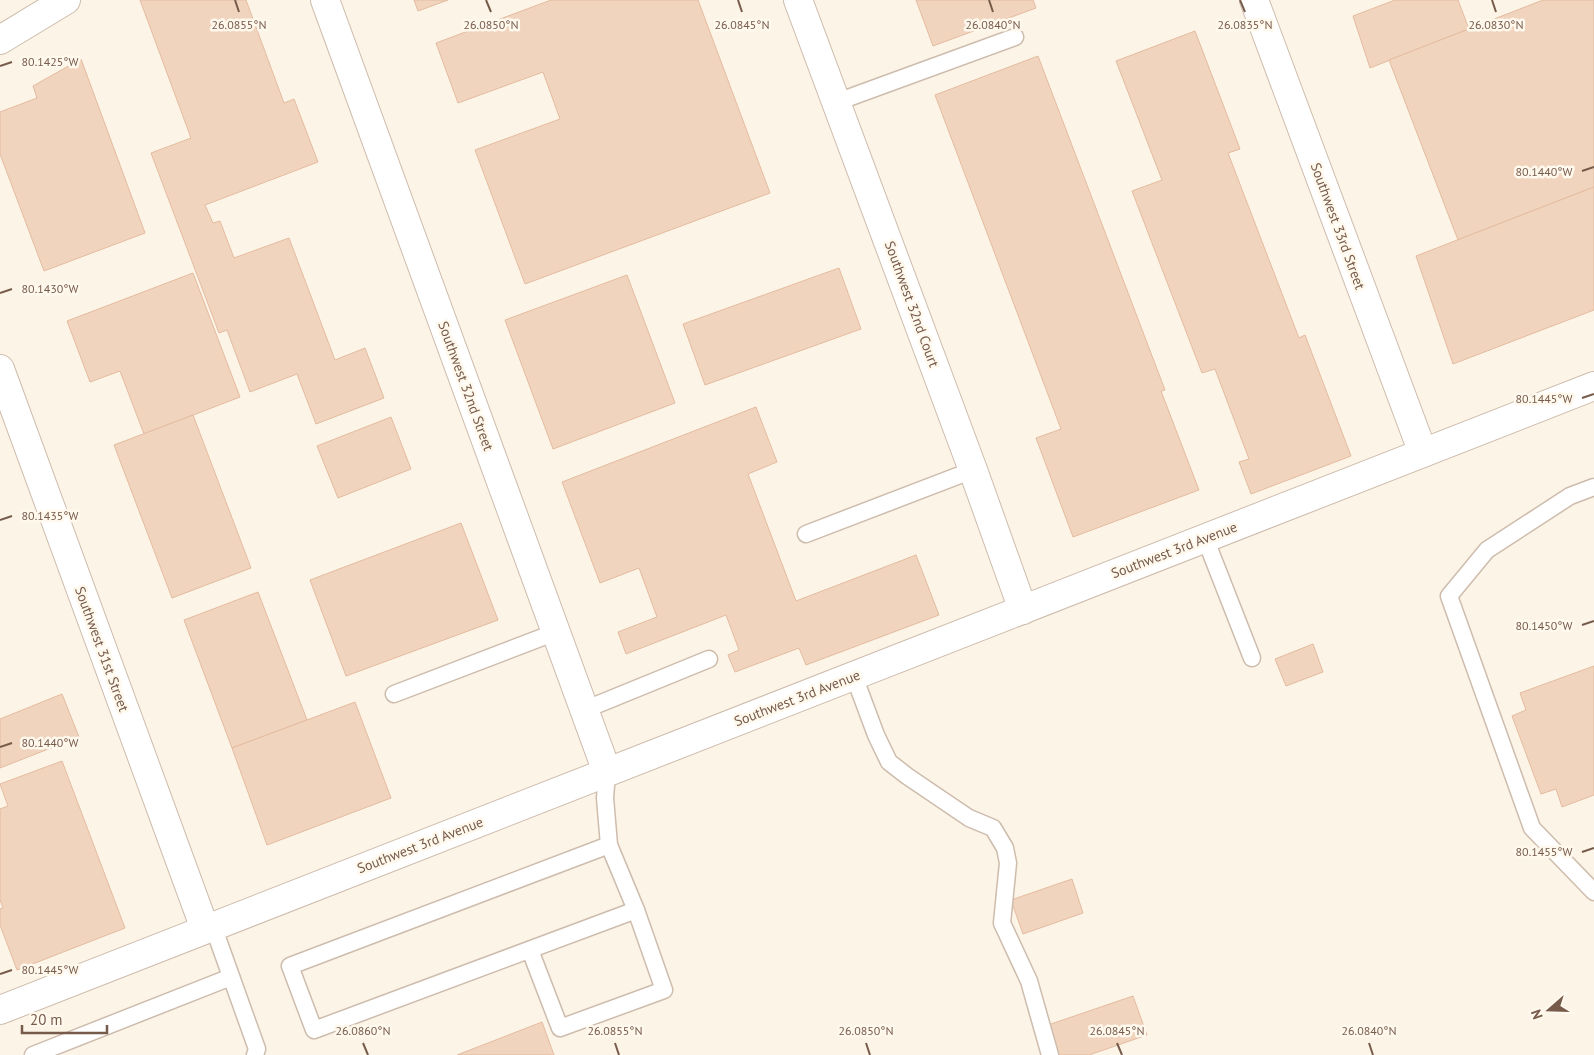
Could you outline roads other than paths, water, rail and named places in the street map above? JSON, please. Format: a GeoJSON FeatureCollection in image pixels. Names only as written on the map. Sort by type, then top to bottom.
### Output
{"type":"FeatureCollection","features":[{"type":"Feature","properties":{"kind":"street"},"geometry":{"type":"LineString","coordinates":[[0,40],[66,0]]}},
{"type":"Feature","properties":{"kind":"street","name":"Southwest 32nd Street"},"geometry":{"type":"LineString","coordinates":[[325,0],[607,772]]}},
{"type":"Feature","properties":{"kind":"street","name":"Southwest 32nd Court"},"geometry":{"type":"LineString","coordinates":[[798,0],[973,470],[1023,610]]}},
{"type":"Feature","properties":{"kind":"street","name":"Southwest 33rd Street"},"geometry":{"type":"LineString","coordinates":[[1254,0],[1423,453]]}},
{"type":"Feature","properties":{"kind":"street","name":"Southwest 31st Street"},"geometry":{"type":"LineString","coordinates":[[0,369],[209,927]]}},
{"type":"Feature","properties":{"kind":"street","name":"Southwest 3rd Avenue"},"geometry":{"type":"LineString","coordinates":[[0,1010],[1594,386]]}},
{"type":"Feature","properties":{"kind":"lane"},"geometry":{"type":"LineString","coordinates":[[837,102],[1015,37]]}},
{"type":"Feature","properties":{"kind":"lane"},"geometry":{"type":"LineString","coordinates":[[806,534],[973,470]]}},
{"type":"Feature","properties":{"kind":"lane"},"geometry":{"type":"LineString","coordinates":[[1594,487],[1570,496],[1487,550],[1449,596],[1532,828],[1594,892]]}},
{"type":"Feature","properties":{"kind":"lane"},"geometry":{"type":"LineString","coordinates":[[1205,538],[1252,658]]}},
{"type":"Feature","properties":{"kind":"lane"},"geometry":{"type":"LineString","coordinates":[[394,694],[556,632]]}},
{"type":"Feature","properties":{"kind":"lane"},"geometry":{"type":"LineString","coordinates":[[584,710],[709,659]]}},
{"type":"Feature","properties":{"kind":"lane"},"geometry":{"type":"LineString","coordinates":[[854,676],[876,735],[889,762],[969,818],[992,828],[1005,848],[1008,863],[1002,923],[1029,981],[1050,1055]]}},
{"type":"Feature","properties":{"kind":"lane"},"geometry":{"type":"LineString","coordinates":[[530,950],[560,1028],[664,990],[636,910],[609,845],[605,798],[607,772]]}},
{"type":"Feature","properties":{"kind":"lane"},"geometry":{"type":"LineString","coordinates":[[609,845],[290,966],[314,1030],[636,910]]}},
{"type":"Feature","properties":{"kind":"lane"},"geometry":{"type":"LineString","coordinates":[[209,927],[232,976],[257,1049],[255,1055]]}},
{"type":"Feature","properties":{"kind":"lane"},"geometry":{"type":"LineString","coordinates":[[33,1055],[232,976]]}}]}
